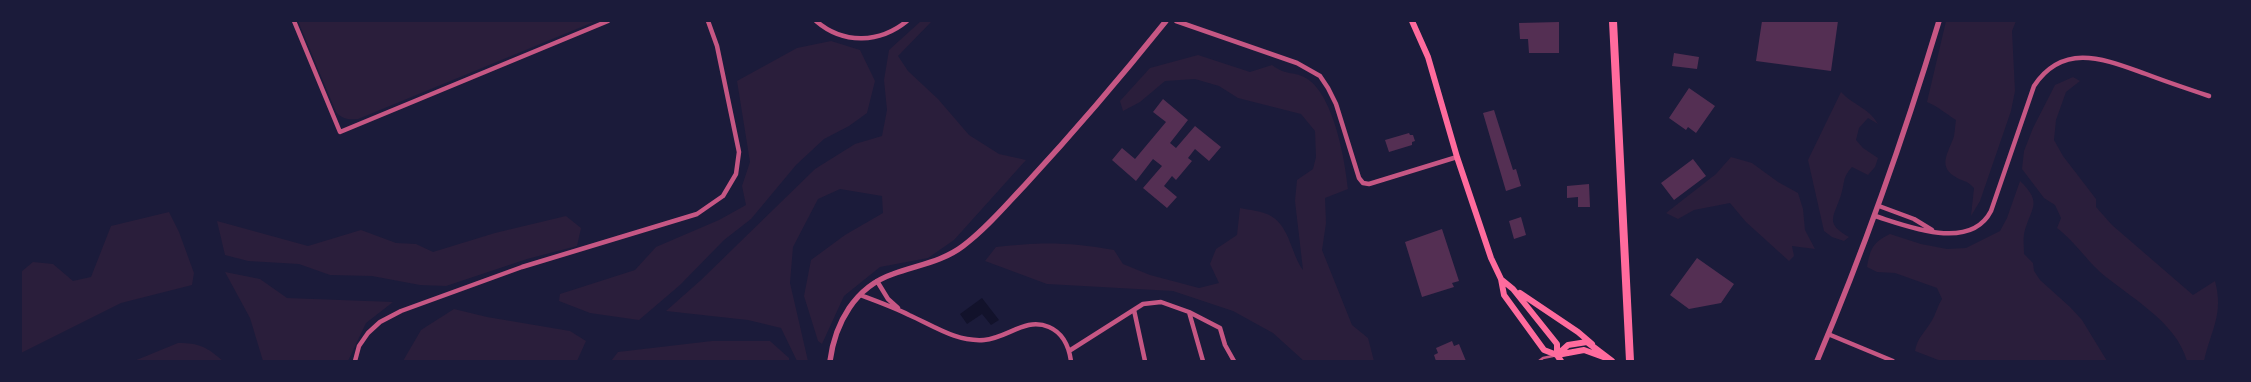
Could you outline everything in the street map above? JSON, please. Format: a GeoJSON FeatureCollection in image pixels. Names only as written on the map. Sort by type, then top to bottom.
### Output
{"type":"FeatureCollection","features":[{"type":"Feature","properties":{"kind":"highway"},"geometry":{"type":"LineString","coordinates":[[1614,21],[1630,361]]}},
{"type":"Feature","properties":{"kind":"main road"},"geometry":{"type":"LineString","coordinates":[[1412,21],[1428,57],[1457,157],[1491,258],[1501,280],[1504,295],[1544,350],[1559,358],[1584,350],[1612,361]]}},
{"type":"Feature","properties":{"kind":"main road"},"geometry":{"type":"LineString","coordinates":[[1501,280],[1513,290],[1578,332],[1612,361]]}},
{"type":"Feature","properties":{"kind":"main road"},"geometry":{"type":"LineString","coordinates":[[1513,290],[1557,344],[1559,358]]}},
{"type":"Feature","properties":{"kind":"main road"},"geometry":{"type":"LineString","coordinates":[[1559,358],[1566,346],[1572,343],[1584,342],[1592,344]]}},
{"type":"Feature","properties":{"kind":"street"},"geometry":{"type":"LineString","coordinates":[[294,21],[340,132],[608,21]]}},
{"type":"Feature","properties":{"kind":"street"},"geometry":{"type":"LineString","coordinates":[[355,361],[359,346],[368,333],[380,322],[401,311],[522,267],[697,214],[723,196],[732,183],[739,161],[737,143],[716,46],[708,21]]}},
{"type":"Feature","properties":{"kind":"street"},"geometry":{"type":"LineString","coordinates":[[816,21],[830,31],[842,36],[867,39],[889,33],[907,21]]}},
{"type":"Feature","properties":{"kind":"street"},"geometry":{"type":"LineString","coordinates":[[830,361],[835,335],[840,322],[846,310],[860,295],[877,281],[891,274],[930,263],[952,254],[977,234],[1053,154],[1166,21]]}},
{"type":"Feature","properties":{"kind":"street"},"geometry":{"type":"LineString","coordinates":[[1176,21],[1297,63],[1320,76],[1336,104],[1358,178],[1363,183],[1369,184],[1457,157]]}},
{"type":"Feature","properties":{"kind":"street"},"geometry":{"type":"LineString","coordinates":[[1817,361],[1879,206],[1939,21]]}},
{"type":"Feature","properties":{"kind":"street"},"geometry":{"type":"LineString","coordinates":[[1875,216],[1914,229],[1950,233],[1966,232],[1978,228],[1986,219],[1995,200],[2032,91],[2047,71],[2063,61],[2080,57],[2106,60],[2209,96]]}},
{"type":"Feature","properties":{"kind":"street"},"geometry":{"type":"LineString","coordinates":[[1879,206],[1914,219],[1933,231]]}},
{"type":"Feature","properties":{"kind":"street"},"geometry":{"type":"LineString","coordinates":[[877,281],[888,299],[901,311]]}},
{"type":"Feature","properties":{"kind":"street"},"geometry":{"type":"LineString","coordinates":[[860,295],[901,311],[948,334],[970,339],[992,339],[1026,325],[1041,324],[1056,330],[1069,351],[1071,361]]}},
{"type":"Feature","properties":{"kind":"street"},"geometry":{"type":"LineString","coordinates":[[1069,351],[1143,304],[1154,302],[1189,312],[1220,328],[1225,345],[1234,361]]}},
{"type":"Feature","properties":{"kind":"street"},"geometry":{"type":"LineString","coordinates":[[1134,310],[1145,361]]}},
{"type":"Feature","properties":{"kind":"street"},"geometry":{"type":"LineString","coordinates":[[1189,312],[1203,361]]}},
{"type":"Feature","properties":{"kind":"street"},"geometry":{"type":"LineString","coordinates":[[1828,334],[1893,361]]}},
{"type":"Feature","properties":{"kind":"lane"},"geometry":{"type":"LineString","coordinates":[[1539,361],[1543,358],[1559,358]]}},
{"type":"Feature","properties":{"kind":"shaded area"},"geometry":{"type":"Polygon","coordinates":[[[298,21],[596,21],[358,119],[352,119],[343,118],[336,112],[298,21]]]}},
{"type":"Feature","properties":{"kind":"shaded area"},"geometry":{"type":"Polygon","coordinates":[[[921,21],[932,21],[898,56],[908,71],[938,99],[969,135],[999,154],[1026,160],[954,240],[928,258],[880,267],[844,296],[822,344],[818,341],[804,296],[811,260],[845,235],[883,213],[882,196],[840,189],[818,199],[793,247],[790,283],[808,361],[797,361],[781,328],[748,320],[666,311],[701,280],[815,169],[855,144],[882,136],[887,110],[884,80],[889,50],[921,21]]]}},
{"type":"Feature","properties":{"kind":"shaded area"},"geometry":{"type":"Polygon","coordinates":[[[1946,21],[2016,21],[2012,31],[2015,91],[2011,111],[1980,201],[1971,216],[1974,188],[1969,183],[1949,172],[1945,162],[1954,136],[1956,120],[1927,102],[1946,21]]]}},
{"type":"Feature","properties":{"kind":"shaded area"},"geometry":{"type":"Polygon","coordinates":[[[831,41],[860,50],[875,81],[867,113],[849,126],[824,139],[796,165],[751,219],[724,240],[680,285],[639,320],[590,313],[559,301],[560,294],[635,270],[656,247],[719,220],[746,205],[742,186],[750,162],[737,81],[797,48],[831,41]]]}},
{"type":"Feature","properties":{"kind":"shaded area"},"geometry":{"type":"Polygon","coordinates":[[[1198,55],[1250,72],[1272,65],[1282,71],[1304,77],[1323,96],[1336,127],[1348,189],[1325,198],[1326,223],[1322,250],[1352,325],[1368,338],[1374,361],[1304,361],[1273,333],[1233,311],[1173,291],[1047,284],[985,261],[996,247],[1027,244],[1082,245],[1114,250],[1123,264],[1150,275],[1199,288],[1219,283],[1210,264],[1216,249],[1237,235],[1240,208],[1264,213],[1277,221],[1286,234],[1303,270],[1295,201],[1297,180],[1313,169],[1316,157],[1315,131],[1301,114],[1238,98],[1219,86],[1195,79],[1165,81],[1140,102],[1123,111],[1120,101],[1150,68],[1198,55]]]}},
{"type":"Feature","properties":{"kind":"shaded area"},"geometry":{"type":"Polygon","coordinates":[[[2073,77],[2080,81],[2066,92],[2056,120],[2054,140],[2063,156],[2096,199],[2096,207],[2112,225],[2193,295],[2215,281],[2218,303],[2216,322],[2204,361],[2187,361],[2173,334],[2162,322],[2100,272],[2057,228],[2061,218],[2055,205],[2044,198],[2022,169],[2024,151],[2033,128],[2055,85],[2073,77]]]}},
{"type":"Feature","properties":{"kind":"shaded area"},"geometry":{"type":"Polygon","coordinates":[[[1841,92],[1866,110],[1878,124],[1868,118],[1859,128],[1856,140],[1863,148],[1878,158],[1875,167],[1868,175],[1852,167],[1845,178],[1834,214],[1833,219],[1836,228],[1849,237],[1844,241],[1832,237],[1824,231],[1808,160],[1841,92]]]}},
{"type":"Feature","properties":{"kind":"shaded area"},"geometry":{"type":"Polygon","coordinates":[[[1731,157],[1752,163],[1778,182],[1798,193],[1803,209],[1805,230],[1815,249],[1792,246],[1794,256],[1789,261],[1746,222],[1730,203],[1694,210],[1678,219],[1666,213],[1716,174],[1731,157]]]}},
{"type":"Feature","properties":{"kind":"shaded area"},"geometry":{"type":"Polygon","coordinates":[[[2020,181],[2032,195],[2033,201],[2032,212],[2024,234],[2024,254],[2033,263],[2034,271],[2040,280],[2082,320],[2107,361],[1941,361],[1915,351],[1919,339],[1933,319],[1942,299],[1937,288],[1895,273],[1877,272],[1867,267],[1869,255],[1873,247],[1890,234],[1921,244],[1947,249],[1966,248],[2000,231],[2007,218],[2020,181]]]}},
{"type":"Feature","properties":{"kind":"shaded area"},"geometry":{"type":"Polygon","coordinates":[[[169,212],[179,232],[194,273],[192,285],[121,303],[21,353],[21,272],[33,262],[53,264],[73,281],[91,277],[111,226],[169,212]]]}},
{"type":"Feature","properties":{"kind":"shaded area"},"geometry":{"type":"Polygon","coordinates":[[[566,216],[581,228],[577,246],[527,259],[446,286],[420,285],[372,276],[330,275],[299,264],[248,261],[225,255],[217,221],[308,246],[361,230],[396,243],[416,244],[433,252],[495,233],[566,216]]]}},
{"type":"Feature","properties":{"kind":"shaded area"},"geometry":{"type":"Polygon","coordinates":[[[225,272],[260,279],[287,298],[393,302],[366,323],[348,361],[263,361],[250,318],[225,272]]]}},
{"type":"Feature","properties":{"kind":"shaded area"},"geometry":{"type":"Polygon","coordinates":[[[982,298],[999,320],[991,325],[982,314],[967,324],[960,314],[982,298]]]}},
{"type":"Feature","properties":{"kind":"shaded area"},"geometry":{"type":"Polygon","coordinates":[[[454,309],[487,317],[570,331],[586,341],[577,361],[403,361],[421,330],[454,309]]]}},
{"type":"Feature","properties":{"kind":"shaded area"},"geometry":{"type":"Polygon","coordinates":[[[712,341],[770,341],[789,358],[789,361],[611,361],[618,352],[712,341]]]}},
{"type":"Feature","properties":{"kind":"shaded area"},"geometry":{"type":"Polygon","coordinates":[[[178,343],[202,347],[223,361],[134,361],[178,343]]]}},
{"type":"Feature","properties":{"kind":"building"},"geometry":{"type":"Polygon","coordinates":[[[1762,21],[1838,21],[1831,71],[1756,61],[1762,21]]]}},
{"type":"Feature","properties":{"kind":"building"},"geometry":{"type":"Polygon","coordinates":[[[1559,22],[1559,53],[1529,53],[1528,39],[1520,39],[1519,23],[1559,22]]]}},
{"type":"Feature","properties":{"kind":"building"},"geometry":{"type":"Polygon","coordinates":[[[1674,53],[1699,57],[1697,69],[1672,66],[1674,53]]]}},
{"type":"Feature","properties":{"kind":"building"},"geometry":{"type":"Polygon","coordinates":[[[1689,88],[1715,106],[1696,133],[1688,127],[1686,130],[1669,118],[1689,88]]]}},
{"type":"Feature","properties":{"kind":"building"},"geometry":{"type":"Polygon","coordinates":[[[1163,99],[1188,120],[1170,143],[1176,148],[1195,126],[1221,147],[1209,161],[1195,149],[1188,158],[1192,161],[1176,180],[1172,176],[1164,186],[1177,197],[1167,208],[1143,188],[1162,166],[1153,159],[1136,181],[1112,160],[1122,148],[1135,159],[1166,122],[1153,112],[1163,99]]]}},
{"type":"Feature","properties":{"kind":"building"},"geometry":{"type":"Polygon","coordinates":[[[1494,110],[1513,170],[1516,169],[1521,186],[1506,191],[1483,113],[1494,110]]]}},
{"type":"Feature","properties":{"kind":"building"},"geometry":{"type":"Polygon","coordinates":[[[1409,133],[1413,135],[1415,141],[1412,142],[1412,145],[1389,152],[1385,140],[1409,133]]]}},
{"type":"Feature","properties":{"kind":"building"},"geometry":{"type":"Polygon","coordinates":[[[1693,159],[1706,176],[1674,200],[1661,183],[1693,159]]]}},
{"type":"Feature","properties":{"kind":"building"},"geometry":{"type":"Polygon","coordinates":[[[1589,184],[1590,207],[1578,207],[1578,197],[1567,198],[1567,186],[1589,184]]]}},
{"type":"Feature","properties":{"kind":"building"},"geometry":{"type":"Polygon","coordinates":[[[1521,217],[1526,235],[1514,239],[1509,221],[1521,217]]]}},
{"type":"Feature","properties":{"kind":"building"},"geometry":{"type":"Polygon","coordinates":[[[1442,229],[1459,281],[1452,283],[1454,287],[1422,297],[1405,242],[1442,229]]]}},
{"type":"Feature","properties":{"kind":"building"},"geometry":{"type":"Polygon","coordinates":[[[1697,258],[1734,284],[1721,303],[1689,309],[1670,295],[1697,258]]]}},
{"type":"Feature","properties":{"kind":"building"},"geometry":{"type":"Polygon","coordinates":[[[1452,341],[1454,346],[1459,344],[1466,361],[1436,361],[1434,355],[1438,353],[1436,348],[1452,341]]]}}]}
